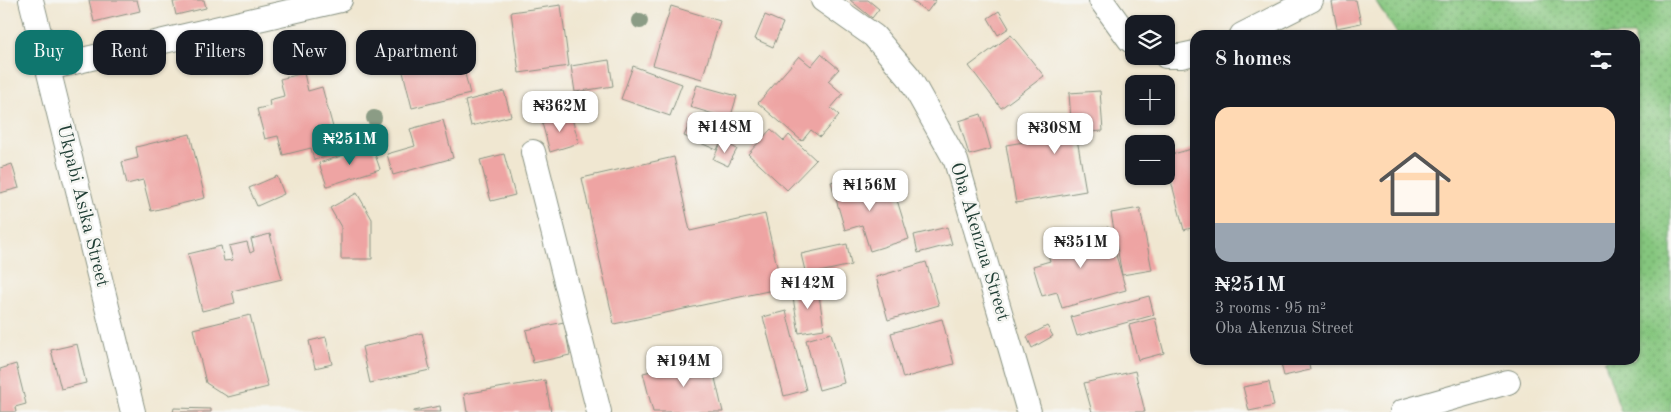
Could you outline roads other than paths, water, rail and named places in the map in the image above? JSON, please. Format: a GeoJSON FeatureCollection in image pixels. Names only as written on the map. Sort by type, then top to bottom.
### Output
{"type":"FeatureCollection","features":[{"type":"Feature","properties":{"kind":"street","name":"Ukpabi Asika Street"},"geometry":{"type":"LineString","coordinates":[[31,0],[38,30]]}},
{"type":"Feature","properties":{"kind":"street"},"geometry":{"type":"LineString","coordinates":[[83,60],[340,0]]}},
{"type":"Feature","properties":{"kind":"street","name":"Oba Akenzua Street"},"geometry":{"type":"LineString","coordinates":[[823,0],[874,36],[909,77],[956,161],[1029,412]]}},
{"type":"Feature","properties":{"kind":"street"},"geometry":{"type":"LineString","coordinates":[[1101,0],[1125,33]]}},
{"type":"Feature","properties":{"kind":"street"},"geometry":{"type":"LineString","coordinates":[[1252,30],[1311,0]]}},
{"type":"Feature","properties":{"kind":"street"},"geometry":{"type":"LineString","coordinates":[[1175,56],[1190,54]]}},
{"type":"Feature","properties":{"kind":"street","name":"Ukpabi Asika Street"},"geometry":{"type":"LineString","coordinates":[[50,75],[133,412]]}},
{"type":"Feature","properties":{"kind":"street"},"geometry":{"type":"LineString","coordinates":[[533,152],[599,412]]}},
{"type":"Feature","properties":{"kind":"street"},"geometry":{"type":"LineString","coordinates":[[1402,412],[1508,382]]}}]}
